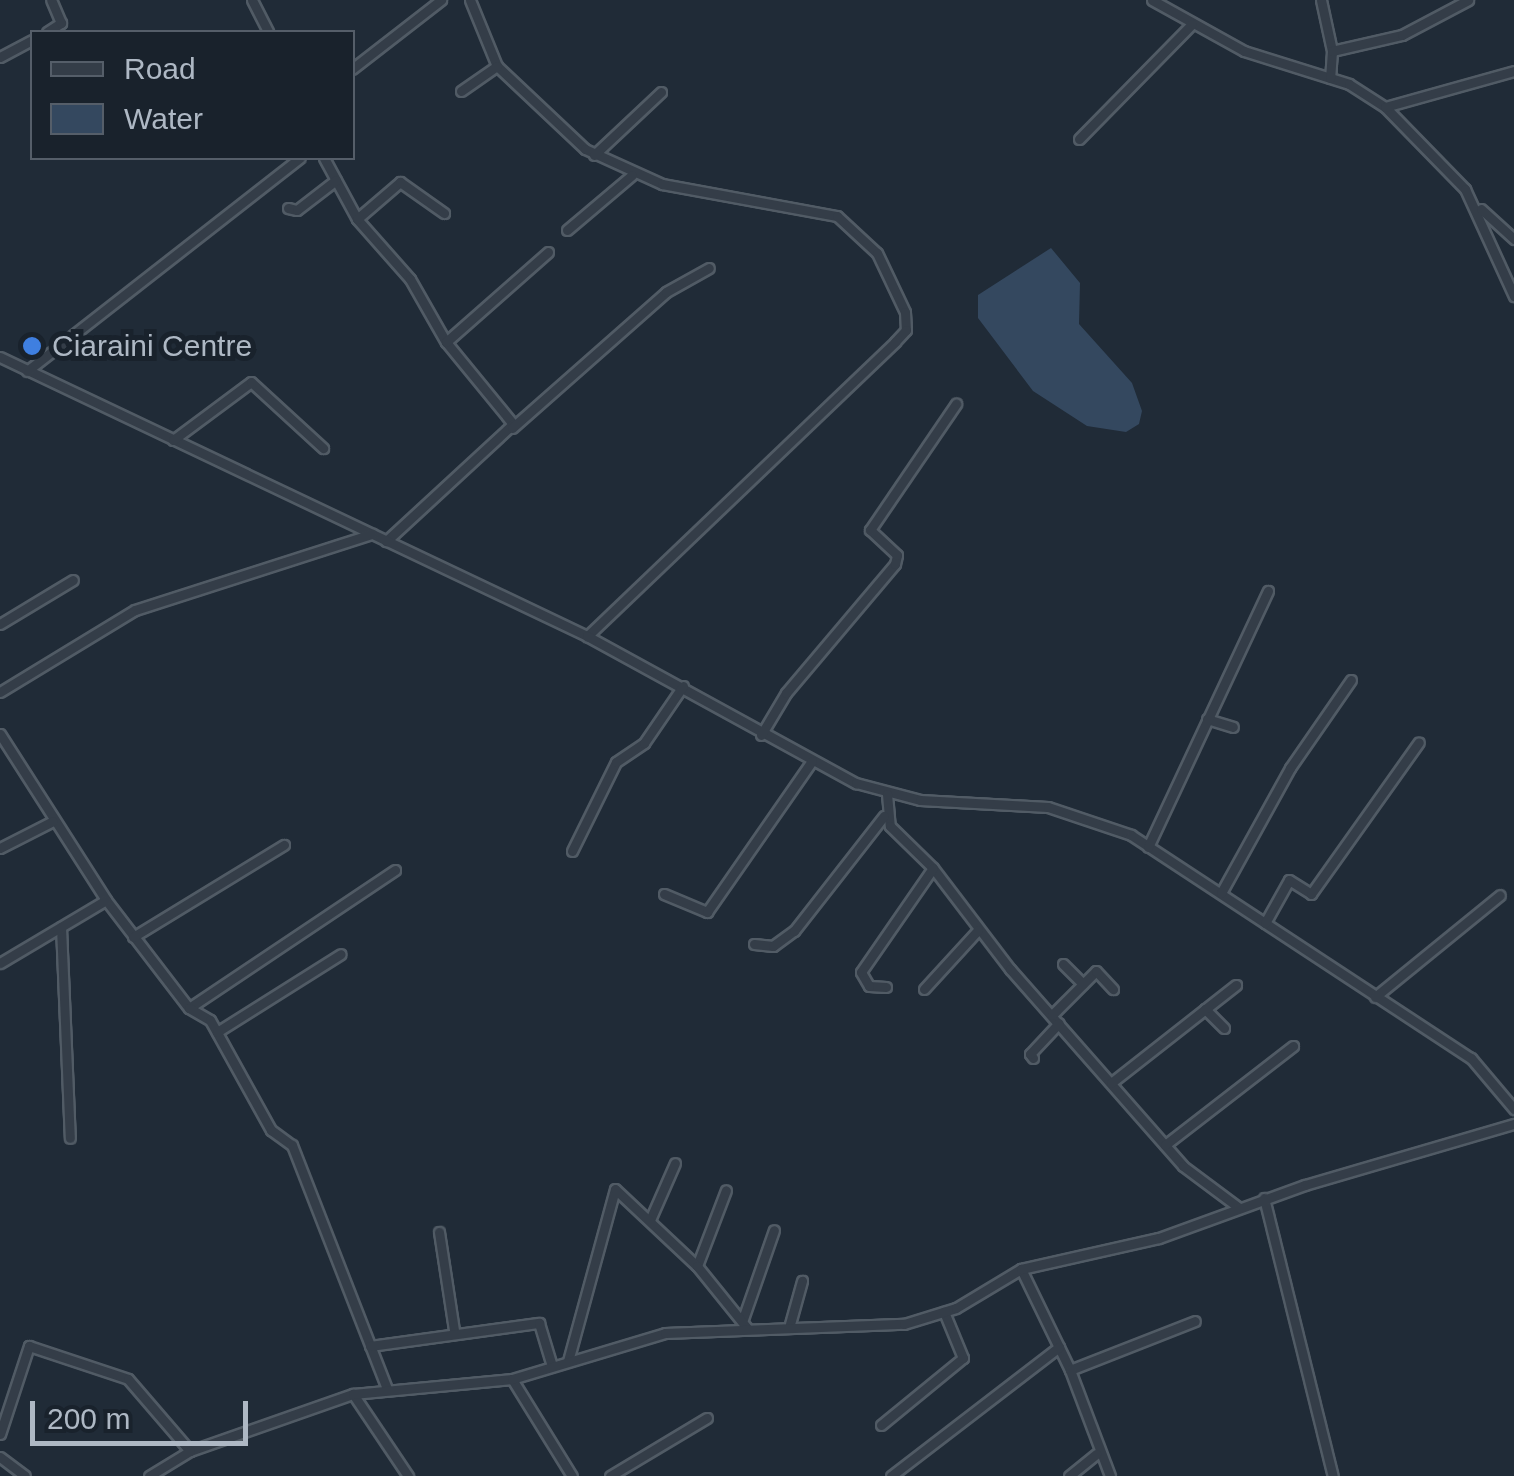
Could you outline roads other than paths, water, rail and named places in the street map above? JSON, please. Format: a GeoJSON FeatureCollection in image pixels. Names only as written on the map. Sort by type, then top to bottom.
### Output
{"type":"FeatureCollection","features":[{"type":"Feature","properties":{"kind":"street"},"geometry":{"type":"LineString","coordinates":[[50,30],[61,23],[51,0]]}},
{"type":"Feature","properties":{"kind":"street"},"geometry":{"type":"LineString","coordinates":[[252,0],[267,30]]}},
{"type":"Feature","properties":{"kind":"street"},"geometry":{"type":"LineString","coordinates":[[355,66],[441,0]]}},
{"type":"Feature","properties":{"kind":"street"},"geometry":{"type":"LineString","coordinates":[[470,0],[497,66],[594,155],[632,175],[838,216],[877,254],[897,290],[906,330],[587,636]]}},
{"type":"Feature","properties":{"kind":"street"},"geometry":{"type":"LineString","coordinates":[[1152,0],[1192,24],[1287,69],[1330,78],[1385,108],[1514,239]]}},
{"type":"Feature","properties":{"kind":"street"},"geometry":{"type":"LineString","coordinates":[[1322,0],[1332,51],[1330,78]]}},
{"type":"Feature","properties":{"kind":"street"},"geometry":{"type":"LineString","coordinates":[[1332,51],[1402,35],[1468,0]]}},
{"type":"Feature","properties":{"kind":"street"},"geometry":{"type":"LineString","coordinates":[[1079,138],[1133,92],[1192,24]]}},
{"type":"Feature","properties":{"kind":"street"},"geometry":{"type":"LineString","coordinates":[[0,57],[30,41]]}},
{"type":"Feature","properties":{"kind":"street"},"geometry":{"type":"LineString","coordinates":[[460,92],[497,66]]}},
{"type":"Feature","properties":{"kind":"street"},"geometry":{"type":"LineString","coordinates":[[1385,108],[1514,71]]}},
{"type":"Feature","properties":{"kind":"street"},"geometry":{"type":"LineString","coordinates":[[594,155],[661,92]]}},
{"type":"Feature","properties":{"kind":"street"},"geometry":{"type":"LineString","coordinates":[[27,371],[297,160]]}},
{"type":"Feature","properties":{"kind":"street"},"geometry":{"type":"LineString","coordinates":[[325,160],[357,219],[410,279],[446,342],[510,418],[512,428]]}},
{"type":"Feature","properties":{"kind":"street"},"geometry":{"type":"LineString","coordinates":[[567,230],[632,175]]}},
{"type":"Feature","properties":{"kind":"street"},"geometry":{"type":"LineString","coordinates":[[288,208],[297,210],[336,180]]}},
{"type":"Feature","properties":{"kind":"street"},"geometry":{"type":"LineString","coordinates":[[357,219],[400,182],[444,213]]}},
{"type":"Feature","properties":{"kind":"street"},"geometry":{"type":"LineString","coordinates":[[1475,203],[1514,296]]}},
{"type":"Feature","properties":{"kind":"street"},"geometry":{"type":"LineString","coordinates":[[446,342],[548,252]]}},
{"type":"Feature","properties":{"kind":"street"},"geometry":{"type":"LineString","coordinates":[[386,541],[666,292],[708,268]]}},
{"type":"Feature","properties":{"kind":"street"},"geometry":{"type":"LineString","coordinates":[[0,357],[587,636],[683,686],[761,735],[887,794],[1072,812],[1148,846],[1471,1058],[1514,1109]]}},
{"type":"Feature","properties":{"kind":"street"},"geometry":{"type":"LineString","coordinates":[[173,440],[251,382],[323,448]]}},
{"type":"Feature","properties":{"kind":"street"},"geometry":{"type":"LineString","coordinates":[[761,735],[786,693],[895,564],[894,553],[870,530],[956,404]]}},
{"type":"Feature","properties":{"kind":"street"},"geometry":{"type":"LineString","coordinates":[[0,692],[136,610],[372,534]]}},
{"type":"Feature","properties":{"kind":"street"},"geometry":{"type":"LineString","coordinates":[[0,624],[72,580]]}},
{"type":"Feature","properties":{"kind":"street"},"geometry":{"type":"LineString","coordinates":[[1148,846],[1268,592]]}},
{"type":"Feature","properties":{"kind":"street"},"geometry":{"type":"LineString","coordinates":[[1222,894],[1290,768],[1351,680]]}},
{"type":"Feature","properties":{"kind":"street"},"geometry":{"type":"LineString","coordinates":[[572,850],[616,762],[644,743],[683,686]]}},
{"type":"Feature","properties":{"kind":"street"},"geometry":{"type":"LineString","coordinates":[[1207,719],[1233,727]]}},
{"type":"Feature","properties":{"kind":"street"},"geometry":{"type":"LineString","coordinates":[[0,734],[132,938],[188,1008],[217,1032],[271,1130],[292,1144],[387,1389]]}},
{"type":"Feature","properties":{"kind":"street"},"geometry":{"type":"LineString","coordinates":[[1265,923],[1289,880],[1311,894],[1419,742]]}},
{"type":"Feature","properties":{"kind":"street"},"geometry":{"type":"LineString","coordinates":[[664,894],[707,912],[812,761]]}},
{"type":"Feature","properties":{"kind":"street"},"geometry":{"type":"LineString","coordinates":[[754,944],[773,946],[794,930],[884,816],[887,794]]}},
{"type":"Feature","properties":{"kind":"street"},"geometry":{"type":"LineString","coordinates":[[884,816],[933,868],[978,930],[1165,1145],[1238,1207]]}},
{"type":"Feature","properties":{"kind":"street"},"geometry":{"type":"LineString","coordinates":[[0,848],[54,821]]}},
{"type":"Feature","properties":{"kind":"street"},"geometry":{"type":"LineString","coordinates":[[132,938],[284,845]]}},
{"type":"Feature","properties":{"kind":"street"},"geometry":{"type":"LineString","coordinates":[[886,987],[868,986],[861,972],[933,868]]}},
{"type":"Feature","properties":{"kind":"street"},"geometry":{"type":"LineString","coordinates":[[188,1008],[394,870]]}},
{"type":"Feature","properties":{"kind":"street"},"geometry":{"type":"LineString","coordinates":[[1375,997],[1500,896]]}},
{"type":"Feature","properties":{"kind":"street"},"geometry":{"type":"LineString","coordinates":[[0,963],[106,900]]}},
{"type":"Feature","properties":{"kind":"street"},"geometry":{"type":"LineString","coordinates":[[61,927],[70,1138]]}},
{"type":"Feature","properties":{"kind":"street"},"geometry":{"type":"LineString","coordinates":[[924,989],[978,930]]}},
{"type":"Feature","properties":{"kind":"street"},"geometry":{"type":"LineString","coordinates":[[217,1032],[340,954]]}},
{"type":"Feature","properties":{"kind":"street"},"geometry":{"type":"LineString","coordinates":[[1063,964],[1083,984]]}},
{"type":"Feature","properties":{"kind":"street"},"geometry":{"type":"LineString","coordinates":[[1033,1058],[1030,1054],[1096,971],[1113,990]]}},
{"type":"Feature","properties":{"kind":"street"},"geometry":{"type":"LineString","coordinates":[[1111,1083],[1236,985]]}},
{"type":"Feature","properties":{"kind":"street"},"geometry":{"type":"LineString","coordinates":[[1205,1009],[1224,1028]]}},
{"type":"Feature","properties":{"kind":"street"},"geometry":{"type":"LineString","coordinates":[[1165,1145],[1293,1046]]}},
{"type":"Feature","properties":{"kind":"street"},"geometry":{"type":"LineString","coordinates":[[150,1476],[190,1451],[353,1394],[512,1379],[664,1333],[745,1324],[882,1328],[944,1312],[1021,1269],[1159,1238],[1264,1198],[1514,1124]]}},
{"type":"Feature","properties":{"kind":"street"},"geometry":{"type":"LineString","coordinates":[[650,1220],[675,1163]]}},
{"type":"Feature","properties":{"kind":"street"},"geometry":{"type":"LineString","coordinates":[[568,1361],[612,1190],[697,1266],[745,1324]]}},
{"type":"Feature","properties":{"kind":"street"},"geometry":{"type":"LineString","coordinates":[[697,1266],[726,1190]]}},
{"type":"Feature","properties":{"kind":"street"},"geometry":{"type":"LineString","coordinates":[[1264,1198],[1333,1476]]}},
{"type":"Feature","properties":{"kind":"street"},"geometry":{"type":"LineString","coordinates":[[745,1324],[774,1230]]}},
{"type":"Feature","properties":{"kind":"street"},"geometry":{"type":"LineString","coordinates":[[439,1232],[454,1330]]}},
{"type":"Feature","properties":{"kind":"street"},"geometry":{"type":"LineString","coordinates":[[1021,1269],[1070,1370],[1096,1454],[1110,1476]]}},
{"type":"Feature","properties":{"kind":"street"},"geometry":{"type":"LineString","coordinates":[[790,1324],[802,1280]]}},
{"type":"Feature","properties":{"kind":"street"},"geometry":{"type":"LineString","coordinates":[[882,1425],[963,1358],[944,1312]]}},
{"type":"Feature","properties":{"kind":"street"},"geometry":{"type":"LineString","coordinates":[[1070,1370],[1195,1321]]}},
{"type":"Feature","properties":{"kind":"street"},"geometry":{"type":"LineString","coordinates":[[370,1346],[454,1330],[542,1324],[552,1366]]}},
{"type":"Feature","properties":{"kind":"street"},"geometry":{"type":"LineString","coordinates":[[0,1434],[29,1346],[128,1378],[190,1451]]}},
{"type":"Feature","properties":{"kind":"street"},"geometry":{"type":"LineString","coordinates":[[891,1476],[1059,1348]]}},
{"type":"Feature","properties":{"kind":"street"},"geometry":{"type":"LineString","coordinates":[[512,1379],[572,1476]]}},
{"type":"Feature","properties":{"kind":"street"},"geometry":{"type":"LineString","coordinates":[[353,1394],[408,1476]]}},
{"type":"Feature","properties":{"kind":"street"},"geometry":{"type":"LineString","coordinates":[[610,1476],[707,1418]]}},
{"type":"Feature","properties":{"kind":"street"},"geometry":{"type":"LineString","coordinates":[[1069,1476],[1096,1454]]}},
{"type":"Feature","properties":{"kind":"street"},"geometry":{"type":"LineString","coordinates":[[0,1457],[24,1476]]}},
{"type":"Feature","properties":{"kind":"water"},"geometry":{"type":"Polygon","coordinates":[[[1051,248],[1080,283],[1079,324],[1132,383],[1142,411],[1139,424],[1126,432],[1087,426],[1033,391],[978,318],[978,295],[1051,248]]]}},
{"type":"Feature","properties":{"kind":"place","name":"Ciaraini Centre"},"geometry":{"type":"Point","coordinates":[32,346]}}]}
